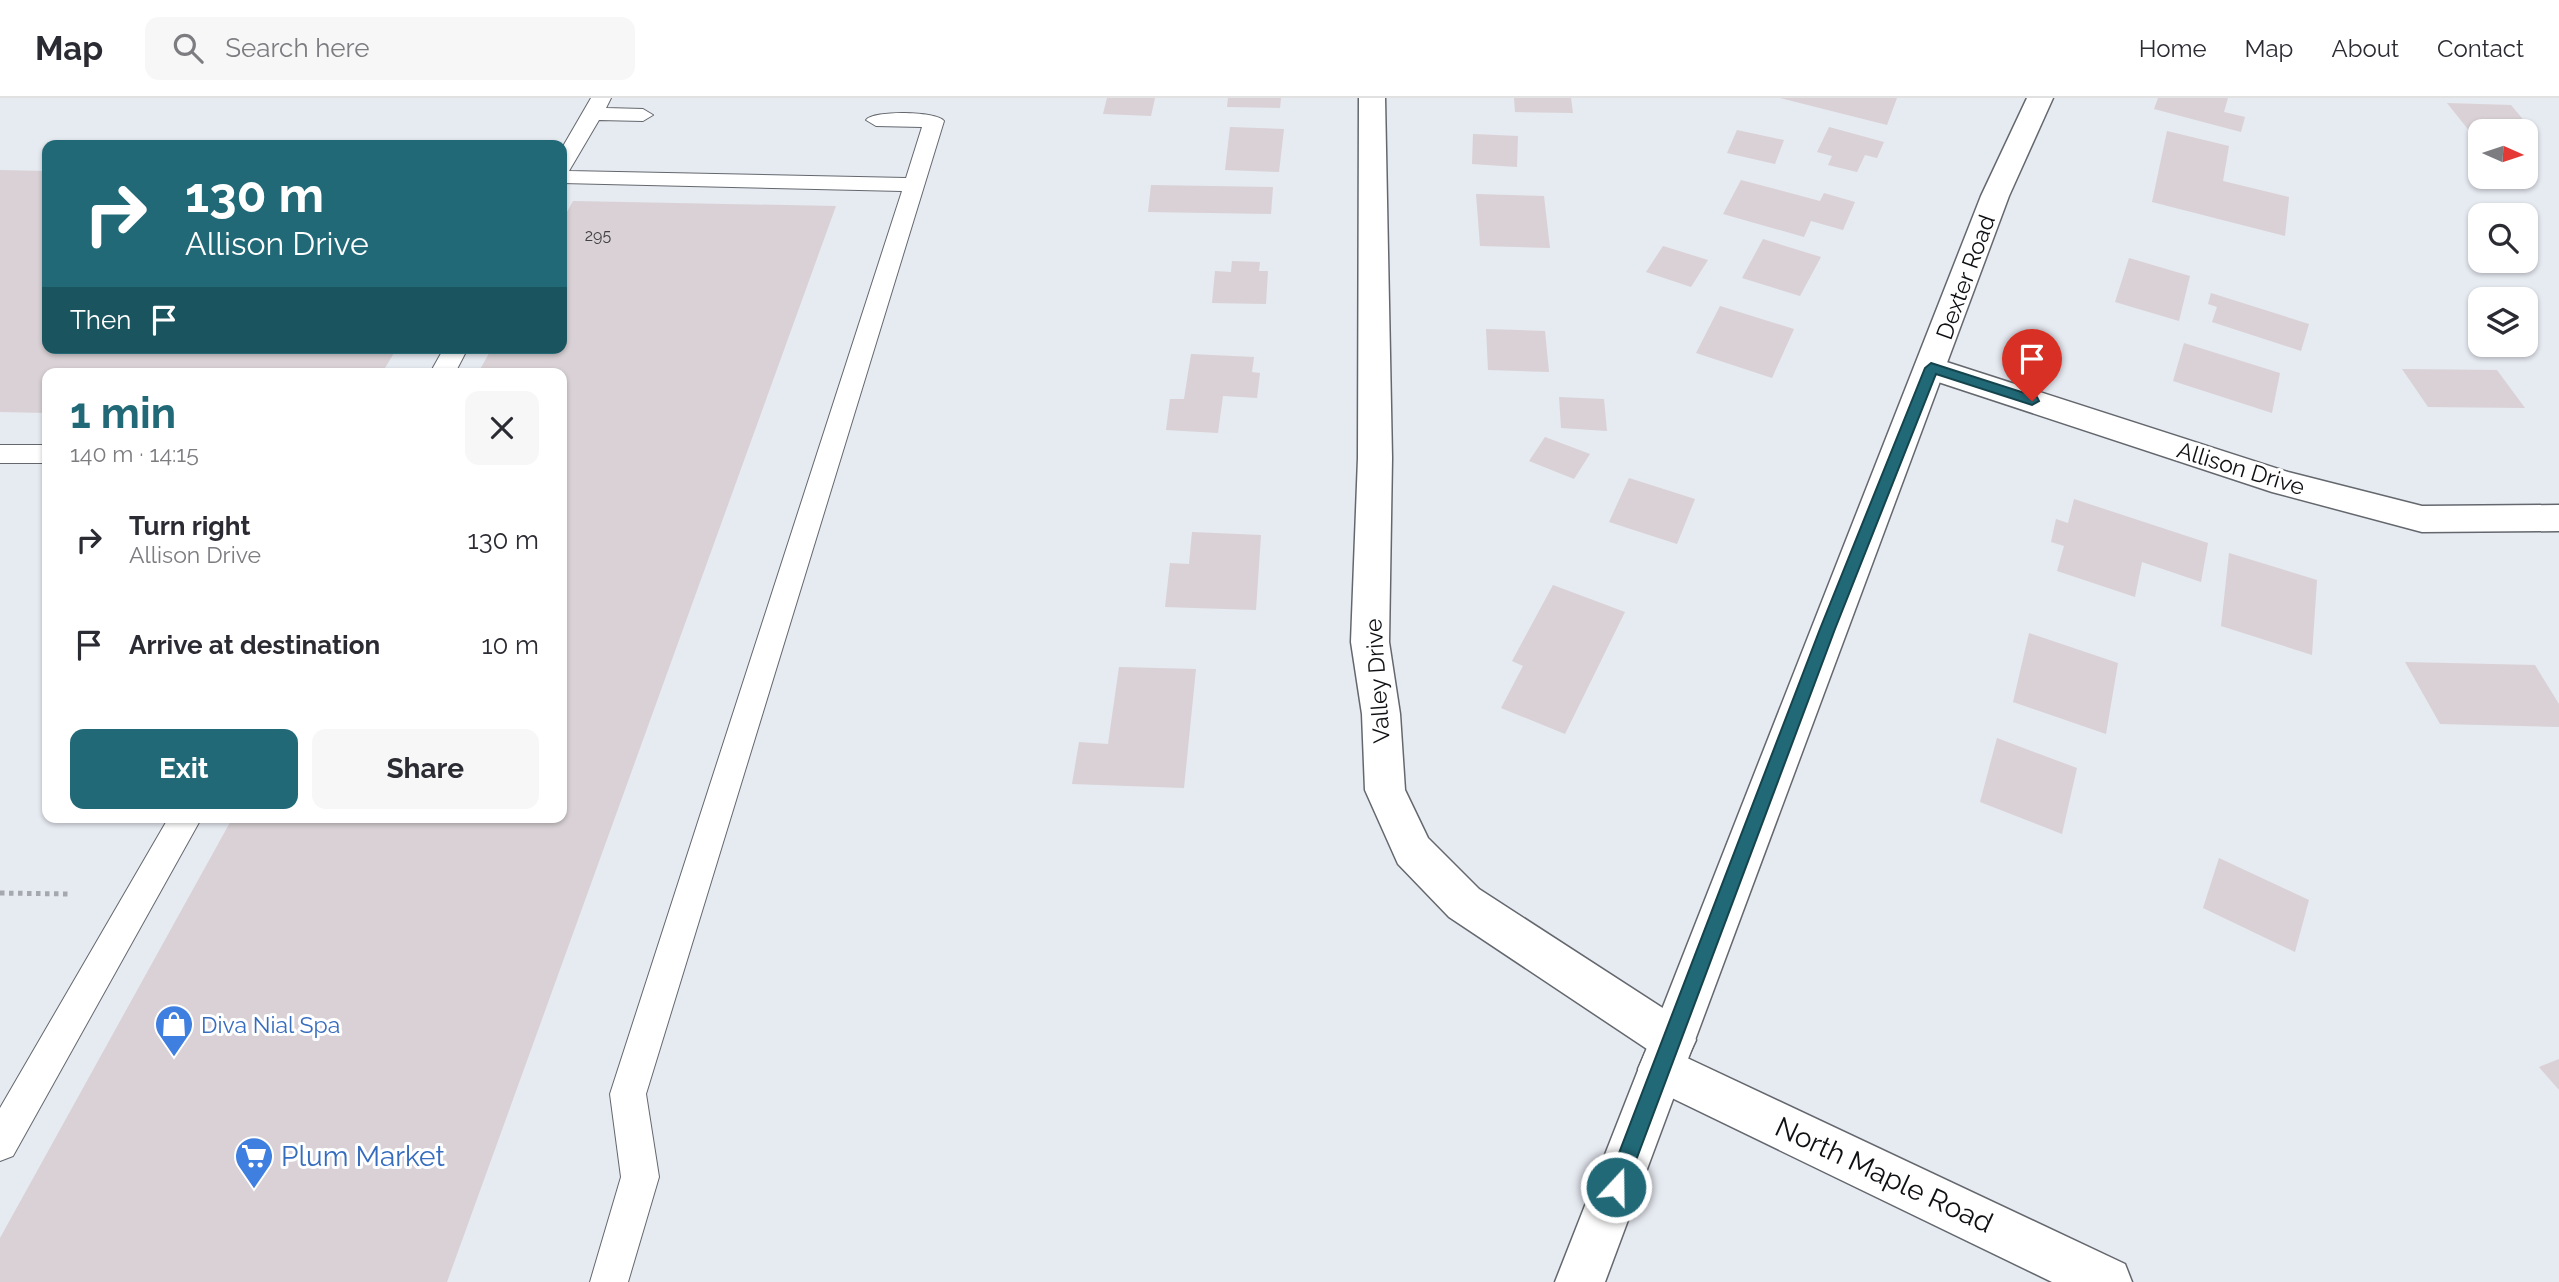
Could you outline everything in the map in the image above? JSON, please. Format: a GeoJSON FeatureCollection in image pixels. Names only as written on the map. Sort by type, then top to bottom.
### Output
{"type":"FeatureCollection","features":[{"type":"Feature","properties":{"kind":"street","name":"Valley Drive"},"geometry":{"type":"LineString","coordinates":[[1372,98],[1375,458],[1370,642],[1381,714],[1385,790],[1413,851],[1464,903],[1667,1054]]}},
{"type":"Feature","properties":{"kind":"street","name":"Dexter Road"},"geometry":{"type":"LineString","coordinates":[[1580,1282],[1995,196],[2040,98]]}},
{"type":"Feature","properties":{"kind":"street","name":"Allison Drive"},"geometry":{"type":"LineString","coordinates":[[1931,368],[2284,483],[2422,519],[2559,518]]}},
{"type":"Feature","properties":{"kind":"street","name":"North Maple Road"},"geometry":{"type":"LineString","coordinates":[[1667,1054],[2107,1282]]}},
{"type":"Feature","properties":{"kind":"lane"},"geometry":{"type":"LineString","coordinates":[[567,157],[596,106],[643,115]]}},
{"type":"Feature","properties":{"kind":"lane"},"geometry":{"type":"LineString","coordinates":[[609,1282],[640,1177],[628,1094],[934,121],[876,120]]}},
{"type":"Feature","properties":{"kind":"lane"},"geometry":{"type":"LineString","coordinates":[[567,177],[915,186]]}},
{"type":"Feature","properties":{"kind":"lane"},"geometry":{"type":"LineString","coordinates":[[0,454],[42,454]]}},
{"type":"Feature","properties":{"kind":"lane"},"geometry":{"type":"LineString","coordinates":[[0,1143],[183,823]]}},
{"type":"Feature","properties":{"kind":"path"},"geometry":{"type":"LineString","coordinates":[[0,893],[69,894]]}},
{"type":"Feature","properties":{"kind":"building"},"geometry":{"type":"Polygon","coordinates":[[[1107,98],[1155,98],[1151,116],[1103,114],[1107,98]]]}},
{"type":"Feature","properties":{"kind":"building"},"geometry":{"type":"Polygon","coordinates":[[[1228,98],[1281,98],[1280,108],[1227,107],[1228,98]]]}},
{"type":"Feature","properties":{"kind":"building"},"geometry":{"type":"Polygon","coordinates":[[[1514,98],[1571,98],[1573,113],[1515,112],[1514,98]]]}},
{"type":"Feature","properties":{"kind":"building"},"geometry":{"type":"Polygon","coordinates":[[[1780,98],[1897,98],[1887,125],[1780,98]]]}},
{"type":"Feature","properties":{"kind":"building"},"geometry":{"type":"Polygon","coordinates":[[[2158,98],[2228,98],[2224,112],[2245,117],[2241,132],[2154,109],[2158,98]]]}},
{"type":"Feature","properties":{"kind":"building"},"geometry":{"type":"Polygon","coordinates":[[[2447,103],[2511,105],[2523,119],[2468,119],[2468,129],[2447,103]]]}},
{"type":"Feature","properties":{"kind":"building"},"geometry":{"type":"Polygon","coordinates":[[[1230,127],[1284,129],[1279,172],[1225,170],[1230,127]]]}},
{"type":"Feature","properties":{"kind":"building"},"geometry":{"type":"Polygon","coordinates":[[[1829,127],[1884,142],[1877,158],[1865,155],[1857,172],[1828,165],[1832,156],[1817,152],[1829,127]]]}},
{"type":"Feature","properties":{"kind":"building"},"geometry":{"type":"Polygon","coordinates":[[[1737,130],[1784,140],[1775,164],[1727,153],[1737,130]]]}},
{"type":"Feature","properties":{"kind":"building"},"geometry":{"type":"Polygon","coordinates":[[[2167,131],[2229,146],[2223,181],[2289,197],[2285,236],[2152,202],[2167,131]]]}},
{"type":"Feature","properties":{"kind":"building"},"geometry":{"type":"Polygon","coordinates":[[[1473,134],[1518,136],[1517,167],[1472,164],[1473,134]]]}},
{"type":"Feature","properties":{"kind":"building"},"geometry":{"type":"Polygon","coordinates":[[[0,170],[42,171],[42,354],[393,354],[385,368],[42,368],[42,413],[0,412],[0,170]]]}},
{"type":"Feature","properties":{"kind":"building"},"geometry":{"type":"Polygon","coordinates":[[[1741,180],[1820,201],[1824,193],[1855,202],[1843,230],[1811,221],[1804,237],[1723,214],[1741,180]]]}},
{"type":"Feature","properties":{"kind":"building"},"geometry":{"type":"Polygon","coordinates":[[[1151,185],[1273,187],[1271,214],[1148,212],[1151,185]]]}},
{"type":"Feature","properties":{"kind":"building"},"geometry":{"type":"Polygon","coordinates":[[[1476,194],[1544,196],[1550,248],[1480,246],[1476,194]]]}},
{"type":"Feature","properties":{"kind":"building"},"geometry":{"type":"Polygon","coordinates":[[[573,201],[836,206],[447,1282],[0,1282],[0,1238],[230,823],[567,823],[567,368],[481,368],[489,354],[567,354],[567,212],[573,201]]]}},
{"type":"Feature","properties":{"kind":"building"},"geometry":{"type":"Polygon","coordinates":[[[1763,239],[1821,257],[1800,296],[1742,278],[1763,239]]]}},
{"type":"Feature","properties":{"kind":"building"},"geometry":{"type":"Polygon","coordinates":[[[1663,246],[1708,260],[1691,287],[1646,272],[1663,246]]]}},
{"type":"Feature","properties":{"kind":"building"},"geometry":{"type":"Polygon","coordinates":[[[2129,258],[2190,276],[2179,321],[2115,302],[2129,258]]]}},
{"type":"Feature","properties":{"kind":"building"},"geometry":{"type":"Polygon","coordinates":[[[1232,261],[1260,262],[1259,271],[1268,271],[1266,304],[1212,303],[1215,271],[1231,272],[1232,261]]]}},
{"type":"Feature","properties":{"kind":"building"},"geometry":{"type":"Polygon","coordinates":[[[2211,293],[2309,324],[2301,351],[2212,322],[2217,307],[2208,304],[2211,293]]]}},
{"type":"Feature","properties":{"kind":"building"},"geometry":{"type":"Polygon","coordinates":[[[1720,306],[1794,329],[1772,378],[1696,353],[1720,306]]]}},
{"type":"Feature","properties":{"kind":"building"},"geometry":{"type":"Polygon","coordinates":[[[1486,329],[1545,331],[1549,372],[1488,370],[1486,329]]]}},
{"type":"Feature","properties":{"kind":"building"},"geometry":{"type":"Polygon","coordinates":[[[2184,343],[2280,373],[2272,413],[2173,381],[2184,343]]]}},
{"type":"Feature","properties":{"kind":"building"},"geometry":{"type":"Polygon","coordinates":[[[1191,354],[1254,357],[1252,372],[1260,373],[1257,398],[1223,396],[1218,433],[1166,430],[1170,399],[1184,399],[1191,354]]]}},
{"type":"Feature","properties":{"kind":"building"},"geometry":{"type":"Polygon","coordinates":[[[2402,369],[2497,370],[2525,408],[2428,407],[2402,369]]]}},
{"type":"Feature","properties":{"kind":"building"},"geometry":{"type":"Polygon","coordinates":[[[1559,397],[1604,399],[1607,431],[1561,428],[1559,397]]]}},
{"type":"Feature","properties":{"kind":"building"},"geometry":{"type":"Polygon","coordinates":[[[1545,437],[1590,454],[1574,479],[1529,461],[1545,437]]]}},
{"type":"Feature","properties":{"kind":"building"},"geometry":{"type":"Polygon","coordinates":[[[1629,478],[1695,499],[1677,544],[1609,522],[1629,478]]]}},
{"type":"Feature","properties":{"kind":"building"},"geometry":{"type":"Polygon","coordinates":[[[2074,499],[2208,543],[2201,582],[2142,562],[2135,597],[2057,571],[2064,546],[2051,542],[2056,519],[2068,523],[2074,499]]]}},
{"type":"Feature","properties":{"kind":"building"},"geometry":{"type":"Polygon","coordinates":[[[1192,532],[1261,535],[1256,610],[1165,607],[1170,563],[1189,564],[1192,532]]]}},
{"type":"Feature","properties":{"kind":"building"},"geometry":{"type":"Polygon","coordinates":[[[2229,553],[2317,580],[2312,655],[2221,626],[2229,553]]]}},
{"type":"Feature","properties":{"kind":"building"},"geometry":{"type":"Polygon","coordinates":[[[1553,585],[1625,612],[1565,734],[1501,708],[1523,666],[1512,661],[1553,585]]]}},
{"type":"Feature","properties":{"kind":"building"},"geometry":{"type":"Polygon","coordinates":[[[2029,633],[2118,663],[2106,734],[2013,702],[2029,633]]]}},
{"type":"Feature","properties":{"kind":"building"},"geometry":{"type":"Polygon","coordinates":[[[2405,662],[2535,665],[2559,704],[2559,727],[2440,724],[2405,662]]]}},
{"type":"Feature","properties":{"kind":"building"},"geometry":{"type":"Polygon","coordinates":[[[1119,667],[1196,669],[1184,788],[1072,784],[1079,742],[1108,744],[1119,667]]]}},
{"type":"Feature","properties":{"kind":"building"},"geometry":{"type":"Polygon","coordinates":[[[1997,738],[2077,768],[2062,834],[1980,802],[1997,738]]]}},
{"type":"Feature","properties":{"kind":"building"},"geometry":{"type":"Polygon","coordinates":[[[2219,858],[2309,900],[2295,952],[2203,908],[2219,858]]]}},
{"type":"Feature","properties":{"kind":"building"},"geometry":{"type":"Polygon","coordinates":[[[2559,1059],[2559,1090],[2539,1067],[2559,1059]]]}},
{"type":"Feature","properties":{"kind":"place","name":"Diva Nial Spa"},"geometry":{"type":"Point","coordinates":[174,1058]}},
{"type":"Feature","properties":{"kind":"place","name":"Plum Market"},"geometry":{"type":"Point","coordinates":[254,1190]}},
{"type":"Feature","properties":{"kind":"route"},"geometry":{"type":"LineString","coordinates":[[1616,1187],[1828,629],[1931,368],[2032,401]]}}]}
